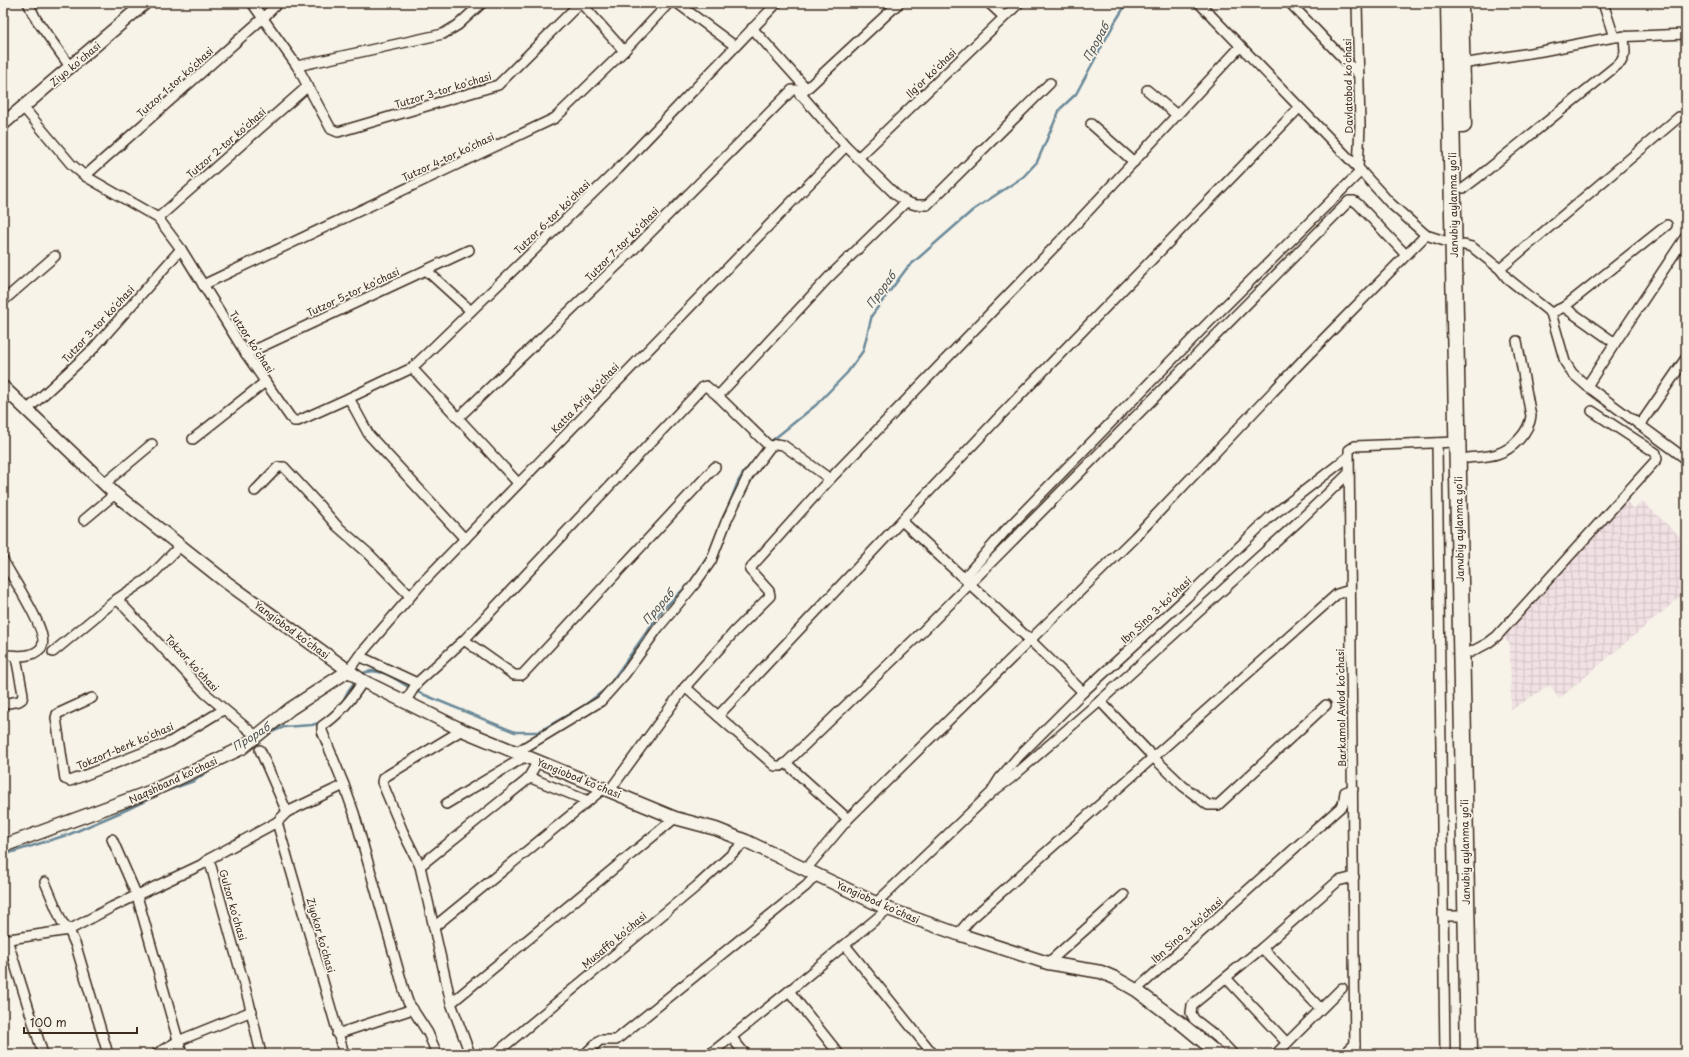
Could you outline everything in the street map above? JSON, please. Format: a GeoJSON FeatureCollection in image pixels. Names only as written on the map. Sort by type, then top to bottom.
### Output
{"type":"FeatureCollection","features":[{"type":"Feature","properties":{"kind":"highway","name":"Janubiy aylanma yoʻli"},"geometry":{"type":"LineString","coordinates":[[1449,3],[1468,458],[1478,1054]]}},
{"type":"Feature","properties":{"kind":"highway","name":"Janubiy aylanma yoʻli"},"geometry":{"type":"LineString","coordinates":[[1460,3],[1464,188],[1459,244],[1458,442],[1469,1054]]}},
{"type":"Feature","properties":{"kind":"street"},"geometry":{"type":"LineString","coordinates":[[28,3],[36,19],[71,68]]}},
{"type":"Feature","properties":{"kind":"street","name":"Ziyo koʻchasi"},"geometry":{"type":"LineString","coordinates":[[3,124],[71,68],[145,3]]}},
{"type":"Feature","properties":{"kind":"street","name":"Tutzor 3-tor koʻchasi"},"geometry":{"type":"LineString","coordinates":[[252,3],[297,66],[331,129],[338,132],[493,87],[503,80],[580,3]]}},
{"type":"Feature","properties":{"kind":"street","name":"Tutzor 1-tor koʻchasi"},"geometry":{"type":"LineString","coordinates":[[85,176],[278,3]]}},
{"type":"Feature","properties":{"kind":"street"},"geometry":{"type":"LineString","coordinates":[[297,66],[443,34],[458,25],[482,3]]}},
{"type":"Feature","properties":{"kind":"street"},"geometry":{"type":"LineString","coordinates":[[580,3],[624,51]]}},
{"type":"Feature","properties":{"kind":"street","name":"Tutzor 4-tor koʻchasi"},"geometry":{"type":"LineString","coordinates":[[203,285],[555,118],[624,51],[669,3]]}},
{"type":"Feature","properties":{"kind":"street"},"geometry":{"type":"LineString","coordinates":[[677,3],[735,46]]}},
{"type":"Feature","properties":{"kind":"street","name":"Tutzor 6-tor koʻchasi"},"geometry":{"type":"LineString","coordinates":[[349,398],[412,368],[618,169],[777,3]]}},
{"type":"Feature","properties":{"kind":"street"},"geometry":{"type":"LineString","coordinates":[[803,91],[899,3]]}},
{"type":"Feature","properties":{"kind":"street"},"geometry":{"type":"LineString","coordinates":[[989,3],[1004,17]]}},
{"type":"Feature","properties":{"kind":"street","name":"Ilgʻor koʻchasi"},"geometry":{"type":"LineString","coordinates":[[858,158],[1018,3]]}},
{"type":"Feature","properties":{"kind":"street"},"geometry":{"type":"LineString","coordinates":[[1198,3],[1390,203],[1426,235],[1472,247],[1500,269],[1507,278],[1551,313],[1565,362],[1572,373],[1587,386],[1686,459]]}},
{"type":"Feature","properties":{"kind":"street"},"geometry":{"type":"LineString","coordinates":[[1290,3],[1359,74]]}},
{"type":"Feature","properties":{"kind":"street","name":"Davlatobod koʻchasi"},"geometry":{"type":"LineString","coordinates":[[1357,3],[1360,126],[1359,170]]}},
{"type":"Feature","properties":{"kind":"street"},"geometry":{"type":"LineString","coordinates":[[1603,3],[1614,37]]}},
{"type":"Feature","properties":{"kind":"street"},"geometry":{"type":"LineString","coordinates":[[752,28],[846,146],[895,194],[906,202],[916,205],[927,205],[1050,83]]}},
{"type":"Feature","properties":{"kind":"street"},"geometry":{"type":"LineString","coordinates":[[1462,64],[1614,37],[1686,34]]}},
{"type":"Feature","properties":{"kind":"street"},"geometry":{"type":"LineString","coordinates":[[1464,188],[1617,66],[1624,58],[1624,36]]}},
{"type":"Feature","properties":{"kind":"street"},"geometry":{"type":"LineString","coordinates":[[434,927],[588,800],[607,789],[685,687],[735,631],[770,596],[769,591],[752,574],[750,568],[830,479],[1134,162],[1240,47]]}},
{"type":"Feature","properties":{"kind":"street","name":"Tutzor 2-tor koʻchasi"},"geometry":{"type":"LineString","coordinates":[[158,218],[308,86]]}},
{"type":"Feature","properties":{"kind":"street","name":"Tutzor 7-tor koʻchasi"},"geometry":{"type":"LineString","coordinates":[[458,418],[626,258],[788,93],[792,90],[803,91]]}},
{"type":"Feature","properties":{"kind":"street"},"geometry":{"type":"LineString","coordinates":[[1148,90],[1177,115]]}},
{"type":"Feature","properties":{"kind":"street","name":"Tutzor koʻchasi"},"geometry":{"type":"LineString","coordinates":[[23,107],[71,164],[85,176],[158,218],[181,249],[246,354],[294,421],[298,421],[349,398]]}},
{"type":"Feature","properties":{"kind":"street"},"geometry":{"type":"LineString","coordinates":[[718,716],[999,417],[1299,108]]}},
{"type":"Feature","properties":{"kind":"street"},"geometry":{"type":"LineString","coordinates":[[1500,269],[1680,117]]}},
{"type":"Feature","properties":{"kind":"street"},"geometry":{"type":"LineString","coordinates":[[1091,124],[1134,162]]}},
{"type":"Feature","properties":{"kind":"street","name":"Katta Ariq koʻchasi"},"geometry":{"type":"LineString","coordinates":[[348,671],[410,596],[846,146]]}},
{"type":"Feature","properties":{"kind":"street"},"geometry":{"type":"LineString","coordinates":[[685,687],[775,766],[781,766],[786,763],[924,630],[967,581],[1011,524],[1209,322],[1292,240],[1359,170]]}},
{"type":"Feature","properties":{"kind":"street"},"geometry":{"type":"LineString","coordinates":[[967,581],[1090,464],[1300,249],[1349,201],[1354,201],[1406,255]]}},
{"type":"Feature","properties":{"kind":"street"},"geometry":{"type":"LineString","coordinates":[[718,396],[828,278],[906,202]]}},
{"type":"Feature","properties":{"kind":"street"},"geometry":{"type":"LineString","coordinates":[[1551,313],[1564,307],[1666,225]]}},
{"type":"Feature","properties":{"kind":"street"},"geometry":{"type":"LineString","coordinates":[[806,869],[848,819],[1135,537],[1426,235]]}},
{"type":"Feature","properties":{"kind":"street"},"geometry":{"type":"LineString","coordinates":[[1587,386],[1686,236]]}},
{"type":"Feature","properties":{"kind":"street"},"geometry":{"type":"LineString","coordinates":[[1292,240],[1300,249]]}},
{"type":"Feature","properties":{"kind":"street","name":"Tutzor 3-tor koʻchasi"},"geometry":{"type":"LineString","coordinates":[[28,409],[92,350],[181,249]]}},
{"type":"Feature","properties":{"kind":"street","name":"Tutzor 5-tor koʻchasi"},"geometry":{"type":"LineString","coordinates":[[246,354],[469,250]]}},
{"type":"Feature","properties":{"kind":"street"},"geometry":{"type":"LineString","coordinates":[[3,301],[55,256]]}},
{"type":"Feature","properties":{"kind":"street"},"geometry":{"type":"LineString","coordinates":[[426,270],[471,311]]}},
{"type":"Feature","properties":{"kind":"street"},"geometry":{"type":"LineString","coordinates":[[1564,307],[1615,343]]}},
{"type":"Feature","properties":{"kind":"street"},"geometry":{"type":"LineString","coordinates":[[1468,458],[1496,454],[1503,451],[1526,432],[1530,425],[1531,416],[1517,341]]}},
{"type":"Feature","properties":{"kind":"street"},"geometry":{"type":"LineString","coordinates":[[1640,425],[1686,358]]}},
{"type":"Feature","properties":{"kind":"street"},"geometry":{"type":"LineString","coordinates":[[412,368],[518,483]]}},
{"type":"Feature","properties":{"kind":"street"},"geometry":{"type":"LineString","coordinates":[[193,439],[265,382]]}},
{"type":"Feature","properties":{"kind":"street"},"geometry":{"type":"LineString","coordinates":[[404,702],[417,683],[464,640],[699,389],[706,386],[768,445]]}},
{"type":"Feature","properties":{"kind":"street","name":"Yangiobod koʻchasi"},"geometry":{"type":"LineString","coordinates":[[3,387],[28,409],[115,494],[226,582],[363,681],[462,730],[675,818],[716,830],[746,841],[888,909],[958,934],[1048,963],[1101,972],[1115,978],[1136,990],[1183,1025],[1218,1054]]}},
{"type":"Feature","properties":{"kind":"street"},"geometry":{"type":"LineString","coordinates":[[349,398],[369,436],[465,539]]}},
{"type":"Feature","properties":{"kind":"street"},"geometry":{"type":"LineString","coordinates":[[1472,652],[1497,636],[1657,460],[1656,453],[1592,411]]}},
{"type":"Feature","properties":{"kind":"street"},"geometry":{"type":"LineString","coordinates":[[1437,442],[1445,1054]]}},
{"type":"Feature","properties":{"kind":"street"},"geometry":{"type":"LineString","coordinates":[[1348,457],[1349,450],[1355,446],[1458,442]]}},
{"type":"Feature","properties":{"kind":"street"},"geometry":{"type":"LineString","coordinates":[[104,484],[152,444]]}},
{"type":"Feature","properties":{"kind":"street"},"geometry":{"type":"LineString","coordinates":[[768,445],[783,445],[830,479]]}},
{"type":"Feature","properties":{"kind":"street"},"geometry":{"type":"LineString","coordinates":[[446,804],[601,701],[625,674],[658,628],[694,585],[711,561],[726,522],[748,476],[768,445]]}},
{"type":"Feature","properties":{"kind":"street","name":"Barkamol Avlod koʻchasi"},"geometry":{"type":"LineString","coordinates":[[1348,457],[1355,1054]]}},
{"type":"Feature","properties":{"kind":"street","name":"Ibn Sino 3-koʼchasi"},"geometry":{"type":"LineString","coordinates":[[992,792],[1000,778],[1019,756],[1083,692],[1187,597],[1269,518],[1348,457]]}},
{"type":"Feature","properties":{"kind":"street"},"geometry":{"type":"LineString","coordinates":[[255,491],[278,467],[284,467],[337,526],[369,554],[410,596]]}},
{"type":"Feature","properties":{"kind":"street"},"geometry":{"type":"LineString","coordinates":[[464,640],[514,675],[522,675],[715,467]]}},
{"type":"Feature","properties":{"kind":"street","name":"Ibn Sino 3-koʼchasi"},"geometry":{"type":"LineString","coordinates":[[876,902],[992,792],[1010,779],[1100,701],[1299,521],[1349,473]]}},
{"type":"Feature","properties":{"kind":"street"},"geometry":{"type":"LineString","coordinates":[[84,520],[115,494]]}},
{"type":"Feature","properties":{"kind":"street"},"geometry":{"type":"LineString","coordinates":[[902,521],[1030,640],[1083,692]]}},
{"type":"Feature","properties":{"kind":"street"},"geometry":{"type":"LineString","coordinates":[[53,652],[117,599],[150,577],[181,545]]}},
{"type":"Feature","properties":{"kind":"street"},"geometry":{"type":"LineString","coordinates":[[3,655],[16,657],[34,653],[43,644],[43,637],[35,616],[4,563]]}},
{"type":"Feature","properties":{"kind":"street"},"geometry":{"type":"LineString","coordinates":[[958,934],[970,920],[1337,594],[1350,590]]}},
{"type":"Feature","properties":{"kind":"street","name":"Tokzor koʻchasi"},"geometry":{"type":"LineString","coordinates":[[117,599],[205,693],[223,710],[256,736]]}},
{"type":"Feature","properties":{"kind":"street"},"geometry":{"type":"LineString","coordinates":[[359,656],[417,683]]}},
{"type":"Feature","properties":{"kind":"street"},"geometry":{"type":"LineString","coordinates":[[3,704],[22,699],[23,694],[16,657]]}},
{"type":"Feature","properties":{"kind":"street","name":"Naqshband ko'chasi"},"geometry":{"type":"LineString","coordinates":[[3,846],[152,791],[242,748],[290,709],[348,671]]}},
{"type":"Feature","properties":{"kind":"street"},"geometry":{"type":"LineString","coordinates":[[363,681],[355,694],[337,716],[322,726],[322,731],[344,785],[408,1002],[428,1033],[437,1054]]}},
{"type":"Feature","properties":{"kind":"street","name":"Tokzor1-berk koʻchasi"},"geometry":{"type":"LineString","coordinates":[[92,698],[56,714],[65,780],[67,781],[170,742],[223,710]]}},
{"type":"Feature","properties":{"kind":"street"},"geometry":{"type":"LineString","coordinates":[[1100,701],[1154,758],[1183,786],[1208,806],[1218,805],[1326,705]]}},
{"type":"Feature","properties":{"kind":"street"},"geometry":{"type":"LineString","coordinates":[[462,730],[384,778],[382,782],[420,866],[451,1003],[470,1054]]}},
{"type":"Feature","properties":{"kind":"street"},"geometry":{"type":"LineString","coordinates":[[260,750],[287,812]]}},
{"type":"Feature","properties":{"kind":"street"},"geometry":{"type":"LineString","coordinates":[[420,866],[527,780],[538,761]]}},
{"type":"Feature","properties":{"kind":"street"},"geometry":{"type":"LineString","coordinates":[[786,763],[848,819]]}},
{"type":"Feature","properties":{"kind":"street"},"geometry":{"type":"LineString","coordinates":[[527,780],[531,778],[537,779],[588,800]]}},
{"type":"Feature","properties":{"kind":"street"},"geometry":{"type":"LineString","coordinates":[[209,859],[277,822],[287,812],[344,785]]}},
{"type":"Feature","properties":{"kind":"street","name":"Ibn Sino 3-koʼchasi"},"geometry":{"type":"LineString","coordinates":[[1136,990],[1343,805],[1345,792],[1353,790]]}},
{"type":"Feature","properties":{"kind":"street"},"geometry":{"type":"LineString","coordinates":[[451,1003],[675,818]]}},
{"type":"Feature","properties":{"kind":"street","name":"Ziyokor koʻchasi"},"geometry":{"type":"LineString","coordinates":[[277,822],[344,1054]]}},
{"type":"Feature","properties":{"kind":"street"},"geometry":{"type":"LineString","coordinates":[[112,839],[137,896],[182,1054]]}},
{"type":"Feature","properties":{"kind":"street","name":"Musaffo koʻchasi"},"geometry":{"type":"LineString","coordinates":[[494,1054],[697,886],[746,841]]}},
{"type":"Feature","properties":{"kind":"street","name":"Gulzor koʻchasi"},"geometry":{"type":"LineString","coordinates":[[44,1054],[5,940],[69,930],[112,907],[201,865],[209,859],[252,1011],[261,1054]]}},
{"type":"Feature","properties":{"kind":"street"},"geometry":{"type":"LineString","coordinates":[[585,1054],[600,1040],[616,1040],[806,886],[817,874]]}},
{"type":"Feature","properties":{"kind":"street"},"geometry":{"type":"LineString","coordinates":[[1233,1054],[1217,1037],[1194,1019],[1191,1013],[1192,1005],[1262,948],[1338,881],[1354,877]]}},
{"type":"Feature","properties":{"kind":"street"},"geometry":{"type":"LineString","coordinates":[[45,882],[62,922],[69,930],[76,946],[108,1054]]}},
{"type":"Feature","properties":{"kind":"street"},"geometry":{"type":"LineString","coordinates":[[1048,963],[1124,895]]}},
{"type":"Feature","properties":{"kind":"street"},"geometry":{"type":"LineString","coordinates":[[710,1054],[732,1038],[888,909]]}},
{"type":"Feature","properties":{"kind":"street"},"geometry":{"type":"LineString","coordinates":[[1443,916],[1466,916]]}},
{"type":"Feature","properties":{"kind":"street"},"geometry":{"type":"LineString","coordinates":[[845,945],[933,1054]]}},
{"type":"Feature","properties":{"kind":"street"},"geometry":{"type":"LineString","coordinates":[[1262,948],[1320,1008]]}},
{"type":"Feature","properties":{"kind":"street"},"geometry":{"type":"LineString","coordinates":[[1226,978],[1287,1043]]}},
{"type":"Feature","properties":{"kind":"street"},"geometry":{"type":"LineString","coordinates":[[1276,1054],[1320,1008],[1342,988]]}},
{"type":"Feature","properties":{"kind":"street"},"geometry":{"type":"LineString","coordinates":[[789,991],[839,1054]]}},
{"type":"Feature","properties":{"kind":"street"},"geometry":{"type":"LineString","coordinates":[[337,1034],[413,1009]]}},
{"type":"Feature","properties":{"kind":"street"},"geometry":{"type":"LineString","coordinates":[[156,1054],[178,1041],[252,1011]]}},
{"type":"Feature","properties":{"kind":"street"},"geometry":{"type":"LineString","coordinates":[[732,1038],[745,1054]]}},
{"type":"Feature","properties":{"kind":"street"},"geometry":{"type":"LineString","coordinates":[[1344,1054],[1355,1044]]}},
{"type":"Feature","properties":{"kind":"shaded area"},"geometry":{"type":"Polygon","coordinates":[[[1626,501],[1634,509],[1642,501],[1686,542],[1686,592],[1559,699],[1550,685],[1511,710],[1510,644],[1502,636],[1626,501]]]}},
{"type":"Feature","properties":{"kind":"waterway","name":"Прораб"},"geometry":{"type":"LineString","coordinates":[[769,443],[816,405],[847,373],[863,351],[872,315],[907,268],[973,210],[1023,177],[1037,162],[1060,109],[1076,94],[1127,3]]}},
{"type":"Feature","properties":{"kind":"waterway","name":"Прораб"},"geometry":{"type":"LineString","coordinates":[[699,570],[709,554],[738,482],[744,472],[758,456]]}},
{"type":"Feature","properties":{"kind":"waterway","name":"Прораб"},"geometry":{"type":"LineString","coordinates":[[415,691],[515,732],[538,732],[585,705],[607,688],[662,610],[688,585]]}},
{"type":"Feature","properties":{"kind":"waterway","name":"Прораб"},"geometry":{"type":"LineString","coordinates":[[361,674],[374,671],[380,672],[392,677],[410,688]]}},
{"type":"Feature","properties":{"kind":"waterway","name":"Прораб"},"geometry":{"type":"LineString","coordinates":[[342,703],[356,680]]}},
{"type":"Feature","properties":{"kind":"waterway","name":"Прораб"},"geometry":{"type":"LineString","coordinates":[[269,733],[284,727],[312,725],[322,722]]}},
{"type":"Feature","properties":{"kind":"waterway","name":"Прораб"},"geometry":{"type":"LineString","coordinates":[[247,751],[256,744]]}},
{"type":"Feature","properties":{"kind":"waterway","name":"Прораб"},"geometry":{"type":"LineString","coordinates":[[163,792],[194,781],[211,769]]}},
{"type":"Feature","properties":{"kind":"waterway","name":"Прораб"},"geometry":{"type":"LineString","coordinates":[[3,855],[70,834],[151,798]]}}]}
